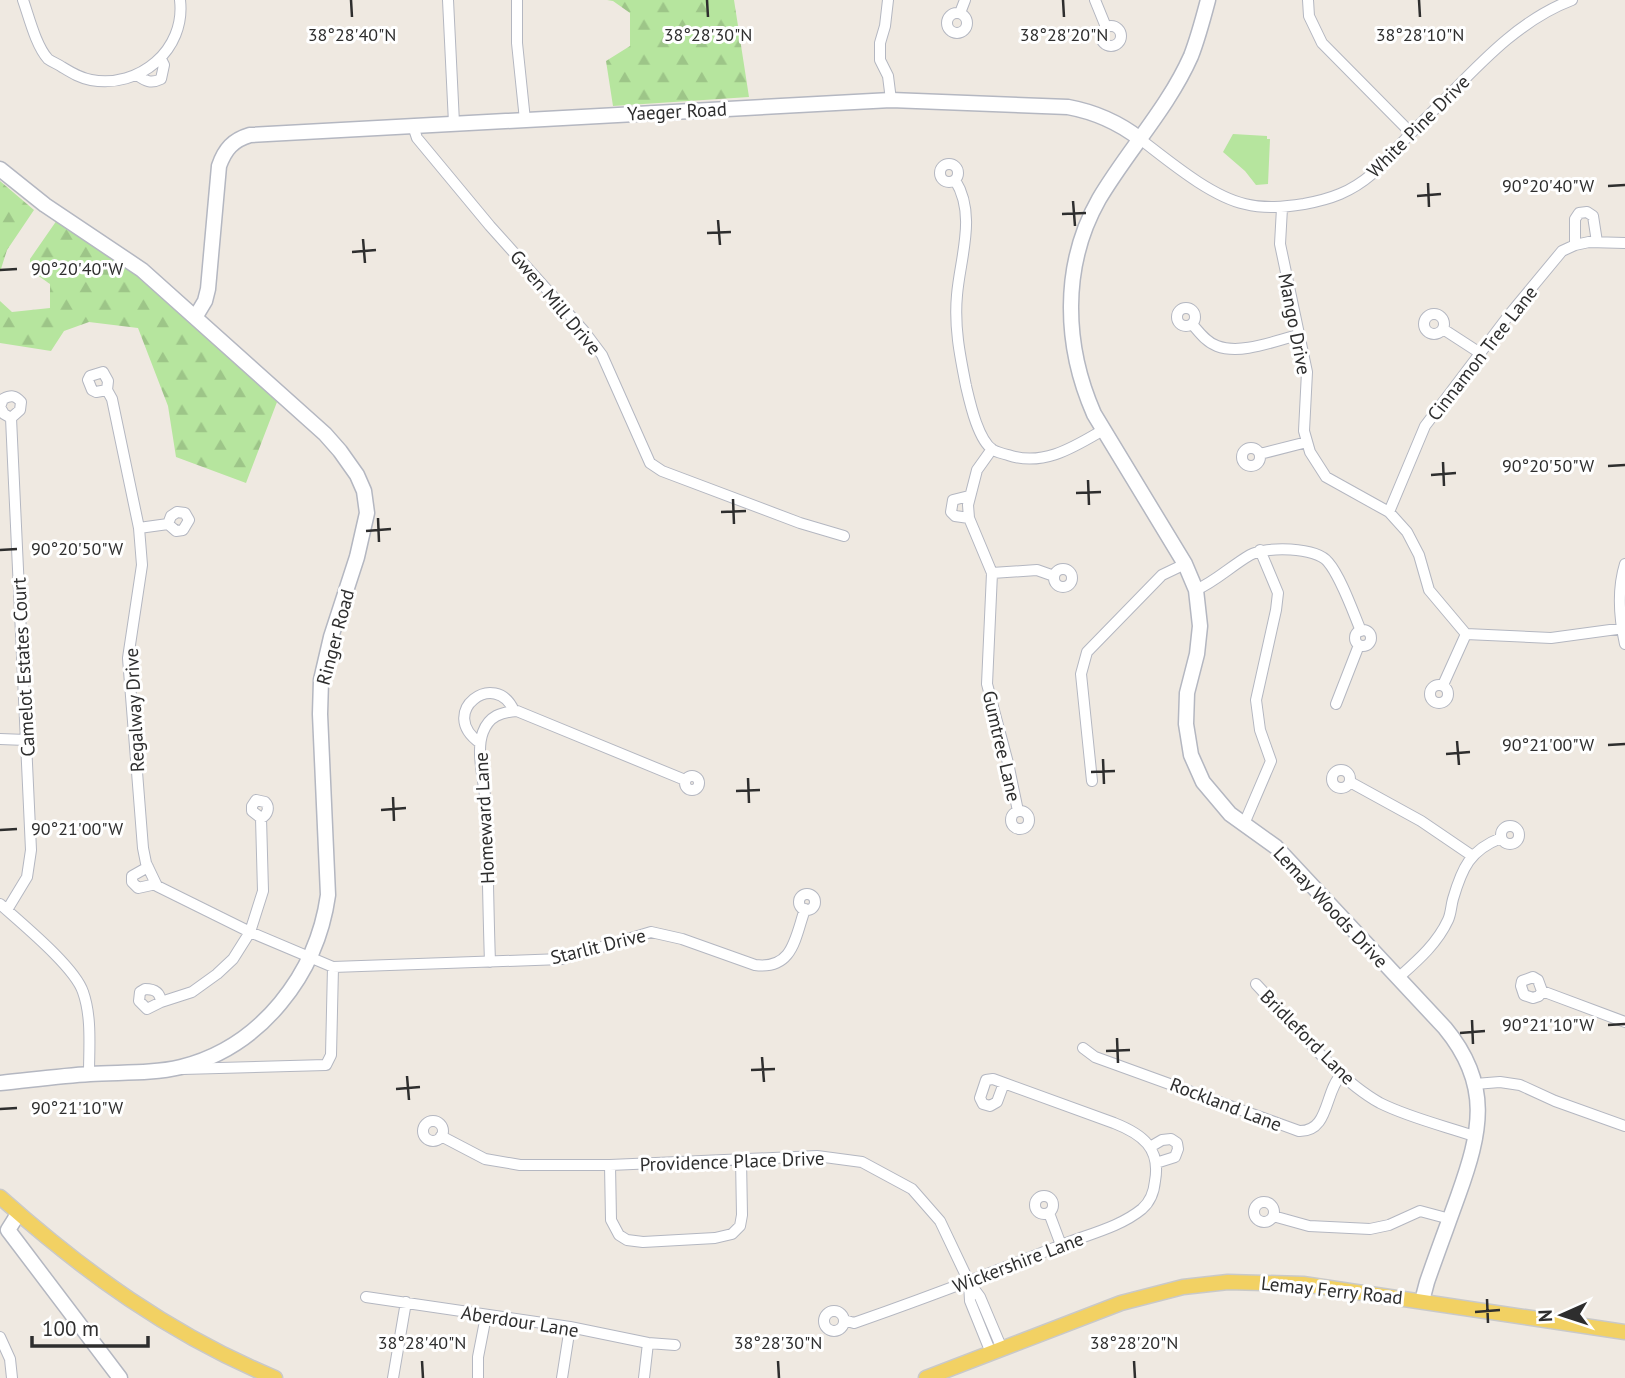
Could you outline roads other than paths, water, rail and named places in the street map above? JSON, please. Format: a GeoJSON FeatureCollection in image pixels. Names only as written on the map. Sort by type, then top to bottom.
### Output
{"type":"FeatureCollection","features":[{"type":"Feature","properties":{"kind":"main road"},"geometry":{"type":"LineString","coordinates":[[0,1197],[65,1254],[127,1300],[203,1345],[275,1378]]}},
{"type":"Feature","properties":{"kind":"main road","name":"Lemay Ferry Road"},"geometry":{"type":"LineString","coordinates":[[926,1378],[1121,1303],[1206,1284],[1246,1281],[1294,1283],[1625,1332]]}},
{"type":"Feature","properties":{"kind":"street"},"geometry":{"type":"LineString","coordinates":[[23,0],[35,35],[48,58],[78,76],[111,82],[137,75],[161,59],[177,32],[180,0]]}},
{"type":"Feature","properties":{"kind":"street"},"geometry":{"type":"LineString","coordinates":[[448,0],[454,123]]}},
{"type":"Feature","properties":{"kind":"street"},"geometry":{"type":"LineString","coordinates":[[517,0],[517,43],[525,120]]}},
{"type":"Feature","properties":{"kind":"street"},"geometry":{"type":"LineString","coordinates":[[888,0],[887,17],[880,43],[880,60],[888,76],[891,100]]}},
{"type":"Feature","properties":{"kind":"street"},"geometry":{"type":"LineString","coordinates":[[960,13],[965,0]]}},
{"type":"Feature","properties":{"kind":"street"},"geometry":{"type":"LineString","coordinates":[[1095,0],[1106,27]]}},
{"type":"Feature","properties":{"kind":"street"},"geometry":{"type":"LineString","coordinates":[[1140,139],[1184,69],[1196,41],[1208,0]]}},
{"type":"Feature","properties":{"kind":"street"},"geometry":{"type":"LineString","coordinates":[[1308,0],[1309,16],[1321,43],[1411,132]]}},
{"type":"Feature","properties":{"kind":"street","name":"White Pine Drive"},"geometry":{"type":"LineString","coordinates":[[1140,139],[1220,194],[1243,204],[1282,208],[1326,200],[1357,187],[1488,55],[1520,29],[1572,0]]}},
{"type":"Feature","properties":{"kind":"street"},"geometry":{"type":"LineString","coordinates":[[137,75],[154,82],[161,79],[164,65],[161,59]]}},
{"type":"Feature","properties":{"kind":"street","name":"Yaeger Road"},"geometry":{"type":"LineString","coordinates":[[196,316],[205,301],[208,289],[219,166],[232,143],[241,138],[261,134],[891,100],[1068,107],[1104,117],[1140,139]]}},
{"type":"Feature","properties":{"kind":"street","name":"Gwen Mill Drive"},"geometry":{"type":"LineString","coordinates":[[413,126],[418,138],[481,215],[602,355],[650,463],[662,471],[800,523],[845,536]]}},
{"type":"Feature","properties":{"kind":"street","name":"Lemay Woods Drive"},"geometry":{"type":"LineString","coordinates":[[1140,139],[1107,187],[1091,216],[1083,238],[1073,275],[1071,319],[1075,358],[1086,396],[1103,430],[1185,564],[1196,590],[1200,613],[1199,640],[1185,708],[1188,739],[1196,768],[1221,806],[1276,846],[1454,1038],[1467,1062],[1475,1084],[1479,1108],[1477,1137],[1422,1301]]}},
{"type":"Feature","properties":{"kind":"street","name":"Ringer Road"},"geometry":{"type":"LineString","coordinates":[[0,169],[45,205],[142,270],[334,442],[357,475],[366,499],[367,513],[321,680],[320,714],[328,895],[310,958],[285,998],[251,1031],[194,1063],[171,1069],[0,1083]]}},
{"type":"Feature","properties":{"kind":"street"},"geometry":{"type":"LineString","coordinates":[[955,180],[962,191],[967,209],[957,295],[956,333],[981,433],[992,449],[1024,460],[1034,460],[1073,447],[1103,430]]}},
{"type":"Feature","properties":{"kind":"street","name":"Mango Drive"},"geometry":{"type":"LineString","coordinates":[[1282,208],[1280,244],[1307,372],[1304,431],[1310,452],[1326,477],[1389,512],[1407,532],[1429,590],[1466,634]]}},
{"type":"Feature","properties":{"kind":"street"},"geometry":{"type":"LineString","coordinates":[[1597,242],[1593,216],[1587,212],[1578,213],[1575,219],[1575,245],[1597,242],[1625,243]]}},
{"type":"Feature","properties":{"kind":"street","name":"Cinnamon Tree Lane"},"geometry":{"type":"LineString","coordinates":[[1389,512],[1425,426],[1562,251],[1575,245]]}},
{"type":"Feature","properties":{"kind":"street"},"geometry":{"type":"LineString","coordinates":[[1192,324],[1208,341],[1229,348],[1253,346],[1298,335]]}},
{"type":"Feature","properties":{"kind":"street"},"geometry":{"type":"LineString","coordinates":[[1443,329],[1480,353]]}},
{"type":"Feature","properties":{"kind":"street","name":"Regalway Drive"},"geometry":{"type":"LineString","coordinates":[[107,390],[112,399],[139,528],[142,565],[128,659],[143,848],[156,884]]}},
{"type":"Feature","properties":{"kind":"street","name":"Camelot Estates Court"},"geometry":{"type":"LineString","coordinates":[[3,907],[27,877],[31,864],[11,418]]}},
{"type":"Feature","properties":{"kind":"street"},"geometry":{"type":"LineString","coordinates":[[1260,454],[1307,442]]}},
{"type":"Feature","properties":{"kind":"street","name":"Gumtree Lane"},"geometry":{"type":"LineString","coordinates":[[992,449],[977,470],[969,496],[969,518],[992,573],[987,684],[1018,811]]}},
{"type":"Feature","properties":{"kind":"street","name":"Gumtree Lane"},"geometry":{"type":"LineString","coordinates":[[969,496],[953,500],[950,507],[955,516],[969,518]]}},
{"type":"Feature","properties":{"kind":"street"},"geometry":{"type":"LineString","coordinates":[[139,528],[168,524]]}},
{"type":"Feature","properties":{"kind":"street"},"geometry":{"type":"LineString","coordinates":[[1196,590],[1260,550],[1291,550],[1320,556],[1328,561],[1349,600],[1361,631],[1368,632],[1370,640],[1365,645],[1359,645],[1336,704]]}},
{"type":"Feature","properties":{"kind":"street"},"geometry":{"type":"LineString","coordinates":[[1244,824],[1271,761],[1260,730],[1256,700],[1278,593],[1260,550]]}},
{"type":"Feature","properties":{"kind":"street"},"geometry":{"type":"LineString","coordinates":[[1092,781],[1081,674],[1087,652],[1162,575],[1185,564]]}},
{"type":"Feature","properties":{"kind":"street"},"geometry":{"type":"LineString","coordinates":[[1625,564],[1619,586],[1625,644]]}},
{"type":"Feature","properties":{"kind":"street"},"geometry":{"type":"LineString","coordinates":[[992,573],[1037,570],[1054,576]]}},
{"type":"Feature","properties":{"kind":"street"},"geometry":{"type":"LineString","coordinates":[[1443,685],[1466,634],[1550,638],[1623,628]]}},
{"type":"Feature","properties":{"kind":"street"},"geometry":{"type":"LineString","coordinates":[[480,743],[472,737],[464,721],[465,712],[476,697],[483,694],[502,697],[510,701],[514,711],[685,780]]}},
{"type":"Feature","properties":{"kind":"street","name":"Homeward Lane"},"geometry":{"type":"LineString","coordinates":[[490,962],[485,797],[480,743],[484,729],[494,716],[514,711]]}},
{"type":"Feature","properties":{"kind":"street"},"geometry":{"type":"LineString","coordinates":[[0,739],[26,740]]}},
{"type":"Feature","properties":{"kind":"street"},"geometry":{"type":"LineString","coordinates":[[1350,782],[1412,815],[1471,855]]}},
{"type":"Feature","properties":{"kind":"street"},"geometry":{"type":"LineString","coordinates":[[160,1002],[192,992],[217,974],[233,959],[250,932],[263,891],[261,818]]}},
{"type":"Feature","properties":{"kind":"street"},"geometry":{"type":"LineString","coordinates":[[1398,978],[1425,954],[1448,920],[1457,887],[1471,855],[1484,845],[1501,838]]}},
{"type":"Feature","properties":{"kind":"street"},"geometry":{"type":"LineString","coordinates":[[148,867],[132,876],[132,882],[138,888],[156,884],[250,932],[310,958]]}},
{"type":"Feature","properties":{"kind":"street"},"geometry":{"type":"LineString","coordinates":[[3,907],[67,968],[82,987],[88,1020],[89,1074]]}},
{"type":"Feature","properties":{"kind":"street","name":"Starlit Drive"},"geometry":{"type":"LineString","coordinates":[[310,958],[333,967],[562,959],[651,932],[682,939],[755,965],[774,966],[792,949],[805,909]]}},
{"type":"Feature","properties":{"kind":"street"},"geometry":{"type":"LineString","coordinates":[[171,1069],[330,1065],[333,967]]}},
{"type":"Feature","properties":{"kind":"street","name":"Bridleford Lane"},"geometry":{"type":"LineString","coordinates":[[1256,984],[1342,1074],[1367,1094],[1390,1107],[1477,1137]]}},
{"type":"Feature","properties":{"kind":"street"},"geometry":{"type":"LineString","coordinates":[[1542,991],[1625,1021]]}},
{"type":"Feature","properties":{"kind":"street","name":"Rockland Lane"},"geometry":{"type":"LineString","coordinates":[[1083,1048],[1095,1057],[1299,1131],[1311,1130],[1318,1124],[1335,1082],[1342,1074]]}},
{"type":"Feature","properties":{"kind":"street"},"geometry":{"type":"LineString","coordinates":[[1004,1083],[1134,1130],[1150,1147],[1162,1140],[1171,1139],[1177,1143],[1175,1157],[1156,1163]]}},
{"type":"Feature","properties":{"kind":"street"},"geometry":{"type":"LineString","coordinates":[[1475,1084],[1520,1084],[1555,1101],[1625,1126]]}},
{"type":"Feature","properties":{"kind":"street","name":"Providence Place Drive"},"geometry":{"type":"LineString","coordinates":[[441,1136],[470,1153],[501,1163],[520,1165],[610,1165],[817,1156],[862,1162],[912,1189],[940,1221],[969,1282],[980,1297],[996,1351]]}},
{"type":"Feature","properties":{"kind":"street","name":"Wickershire Lane"},"geometry":{"type":"LineString","coordinates":[[844,1321],[854,1323],[969,1282],[1115,1224],[1142,1209],[1153,1194],[1156,1163],[1150,1147]]}},
{"type":"Feature","properties":{"kind":"street"},"geometry":{"type":"LineString","coordinates":[[610,1165],[611,1220],[619,1235],[627,1240],[643,1242],[715,1238],[732,1234],[740,1226],[742,1216],[741,1159]]}},
{"type":"Feature","properties":{"kind":"street"},"geometry":{"type":"LineString","coordinates":[[1273,1216],[1309,1226],[1370,1229],[1390,1225],[1420,1211],[1450,1219]]}},
{"type":"Feature","properties":{"kind":"street"},"geometry":{"type":"LineString","coordinates":[[18,1213],[4,1226],[120,1378]]}},
{"type":"Feature","properties":{"kind":"street"},"geometry":{"type":"LineString","coordinates":[[1049,1213],[1061,1245]]}},
{"type":"Feature","properties":{"kind":"street","name":"Aberdour Lane"},"geometry":{"type":"LineString","coordinates":[[366,1297],[570,1328],[648,1343],[675,1345]]}},
{"type":"Feature","properties":{"kind":"street"},"geometry":{"type":"LineString","coordinates":[[393,1378],[405,1302]]}},
{"type":"Feature","properties":{"kind":"street"},"geometry":{"type":"LineString","coordinates":[[478,1378],[478,1357],[486,1316]]}},
{"type":"Feature","properties":{"kind":"street"},"geometry":{"type":"LineString","coordinates":[[562,1378],[570,1328]]}},
{"type":"Feature","properties":{"kind":"street"},"geometry":{"type":"LineString","coordinates":[[0,1337],[3,1350],[10,1359],[12,1378]]}},
{"type":"Feature","properties":{"kind":"street"},"geometry":{"type":"LineString","coordinates":[[644,1378],[648,1343]]}}]}
